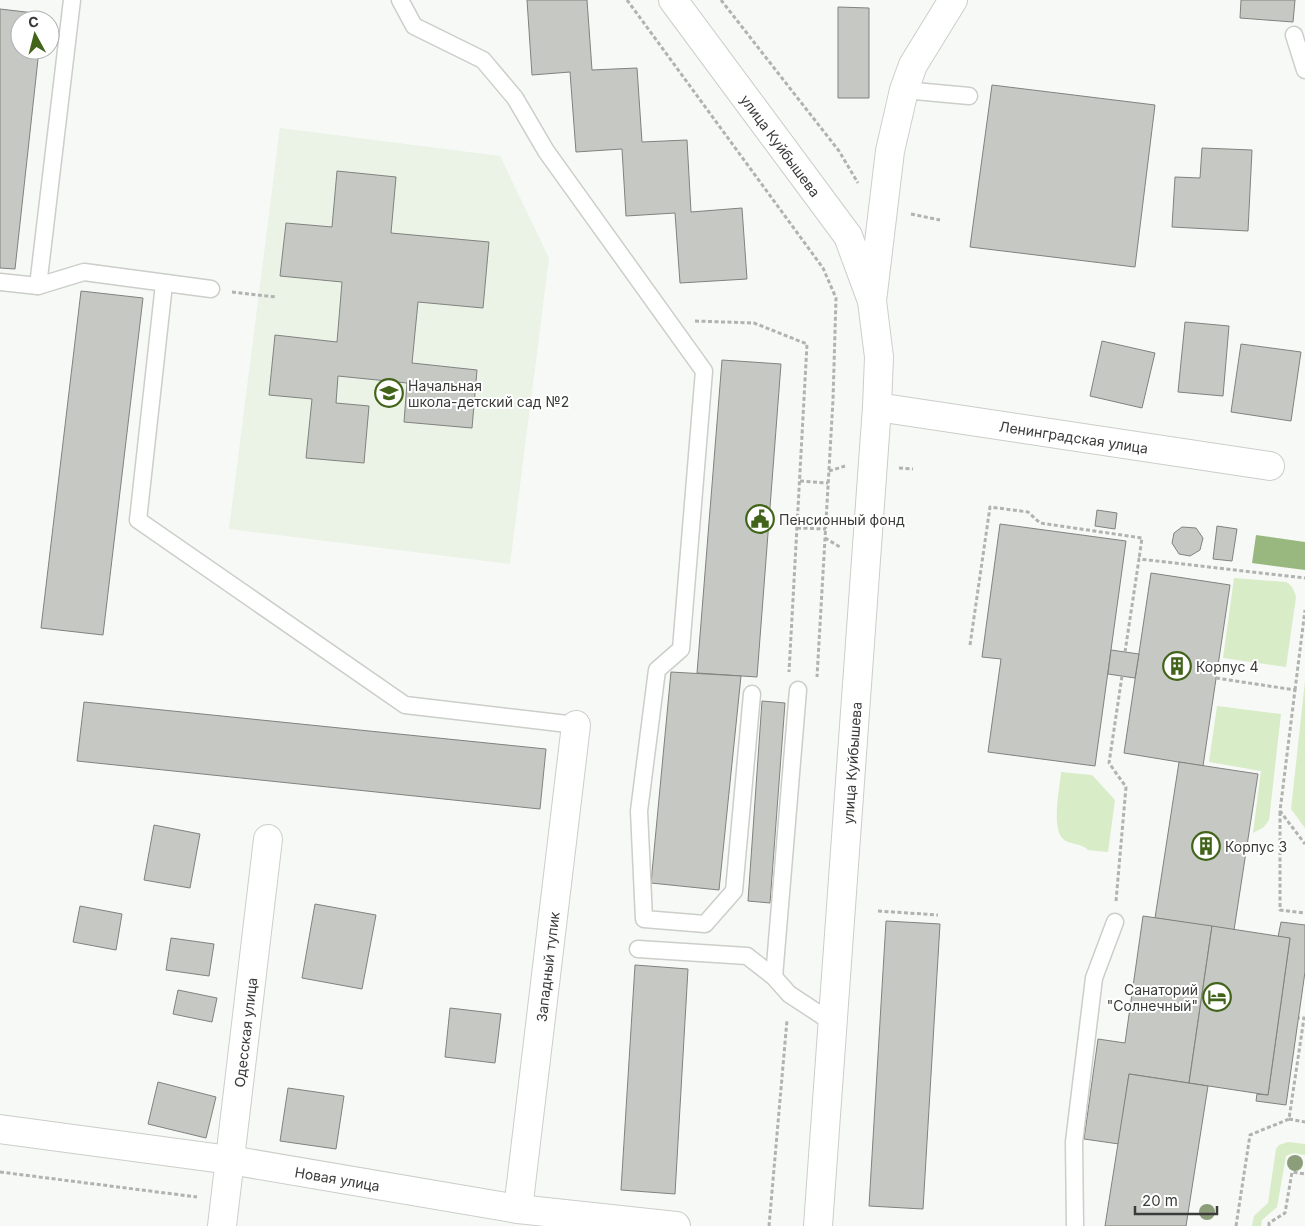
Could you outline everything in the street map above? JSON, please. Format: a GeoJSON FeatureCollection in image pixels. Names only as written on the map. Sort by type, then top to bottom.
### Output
{"type":"FeatureCollection","features":[{"type":"Feature","properties":{"kind":"street","name":"улица Куйбышева"},"geometry":{"type":"LineString","coordinates":[[672,0],[848,236],[872,301],[879,357],[877,407],[818,1226]]}},
{"type":"Feature","properties":{"kind":"street","name":"улица Куйбышева"},"geometry":{"type":"LineString","coordinates":[[872,301],[890,151],[904,90],[913,65],[953,0]]}},
{"type":"Feature","properties":{"kind":"street","name":"Ленинградская улица"},"geometry":{"type":"LineString","coordinates":[[877,407],[1270,466]]}},
{"type":"Feature","properties":{"kind":"street","name":"Западный тупик"},"geometry":{"type":"LineString","coordinates":[[518,1209],[576,725]]}},
{"type":"Feature","properties":{"kind":"street","name":"Одесская улица"},"geometry":{"type":"LineString","coordinates":[[224,1213],[268,839]]}},
{"type":"Feature","properties":{"kind":"street","name":"Новая улица"},"geometry":{"type":"LineString","coordinates":[[0,1128],[230,1160],[518,1209],[676,1226]]}},
{"type":"Feature","properties":{"kind":"lane"},"geometry":{"type":"LineString","coordinates":[[38,286],[72,0]]}},
{"type":"Feature","properties":{"kind":"lane"},"geometry":{"type":"LineString","coordinates":[[400,0],[414,26],[483,60],[515,98],[546,151],[704,371],[681,649],[657,670],[639,811],[644,919],[705,924],[734,891],[752,694]]}},
{"type":"Feature","properties":{"kind":"lane"},"geometry":{"type":"LineString","coordinates":[[1294,35],[1305,70]]}},
{"type":"Feature","properties":{"kind":"lane"},"geometry":{"type":"LineString","coordinates":[[904,90],[969,96]]}},
{"type":"Feature","properties":{"kind":"lane"},"geometry":{"type":"LineString","coordinates":[[0,282],[38,286],[84,272],[212,289]]}},
{"type":"Feature","properties":{"kind":"lane"},"geometry":{"type":"LineString","coordinates":[[164,284],[138,520],[405,705],[576,725]]}},
{"type":"Feature","properties":{"kind":"lane"},"geometry":{"type":"LineString","coordinates":[[774,977],[798,690]]}},
{"type":"Feature","properties":{"kind":"lane"},"geometry":{"type":"LineString","coordinates":[[1075,1226],[1074,1142],[1094,978],[1114,922]]}},
{"type":"Feature","properties":{"kind":"lane"},"geometry":{"type":"LineString","coordinates":[[638,948],[748,956],[774,977],[790,994],[833,1023]]}},
{"type":"Feature","properties":{"kind":"path"},"geometry":{"type":"LineString","coordinates":[[626,0],[823,268],[836,298],[829,471],[817,680]]}},
{"type":"Feature","properties":{"kind":"path"},"geometry":{"type":"LineString","coordinates":[[721,0],[839,152],[868,201],[883,209],[940,220]]}},
{"type":"Feature","properties":{"kind":"path"},"geometry":{"type":"LineString","coordinates":[[212,289],[276,298]]}},
{"type":"Feature","properties":{"kind":"path"},"geometry":{"type":"LineString","coordinates":[[667,320],[754,323],[807,344],[790,672]]}},
{"type":"Feature","properties":{"kind":"path"},"geometry":{"type":"LineString","coordinates":[[829,471],[850,464]]}},
{"type":"Feature","properties":{"kind":"path"},"geometry":{"type":"LineString","coordinates":[[800,481],[828,482]]}},
{"type":"Feature","properties":{"kind":"path"},"geometry":{"type":"LineString","coordinates":[[970,645],[990,507],[1028,512],[1040,523],[1142,538],[1125,652]]}},
{"type":"Feature","properties":{"kind":"path"},"geometry":{"type":"LineString","coordinates":[[797,528],[826,529]]}},
{"type":"Feature","properties":{"kind":"path"},"geometry":{"type":"LineString","coordinates":[[825,538],[844,550]]}},
{"type":"Feature","properties":{"kind":"path"},"geometry":{"type":"LineString","coordinates":[[1139,559],[1305,578]]}},
{"type":"Feature","properties":{"kind":"path"},"geometry":{"type":"LineString","coordinates":[[1305,610],[1280,811],[1280,910],[1305,913]]}},
{"type":"Feature","properties":{"kind":"path"},"geometry":{"type":"LineString","coordinates":[[1114,922],[1126,787],[1109,763],[1122,676]]}},
{"type":"Feature","properties":{"kind":"path"},"geometry":{"type":"LineString","coordinates":[[1216,678],[1295,690]]}},
{"type":"Feature","properties":{"kind":"path"},"geometry":{"type":"LineString","coordinates":[[1280,811],[1305,844]]}},
{"type":"Feature","properties":{"kind":"path"},"geometry":{"type":"LineString","coordinates":[[878,911],[938,915]]}},
{"type":"Feature","properties":{"kind":"path"},"geometry":{"type":"LineString","coordinates":[[769,1226],[790,994]]}},
{"type":"Feature","properties":{"kind":"path"},"geometry":{"type":"LineString","coordinates":[[1289,1119],[1305,1018],[1299,1018]]}},
{"type":"Feature","properties":{"kind":"path"},"geometry":{"type":"LineString","coordinates":[[1236,1226],[1250,1135],[1289,1119],[1305,1122]]}},
{"type":"Feature","properties":{"kind":"path"},"geometry":{"type":"LineString","coordinates":[[0,1172],[224,1213]]}},
{"type":"Feature","properties":{"kind":"path"},"geometry":{"type":"LineString","coordinates":[[1269,1226],[1269,1223],[1285,1213],[1292,1172],[1305,1174]]}},
{"type":"Feature","properties":{"kind":"shaded area","name":"Начальная школа-детский сад №2"},"geometry":{"type":"Polygon","coordinates":[[[280,128],[500,156],[549,258],[510,564],[229,529],[280,128]]]}},
{"type":"Feature","properties":{"kind":"shaded area"},"geometry":{"type":"Polygon","coordinates":[[[1256,535],[1305,542],[1305,570],[1252,563],[1256,535]]]}},
{"type":"Feature","properties":{"kind":"shaded area"},"geometry":{"type":"Polygon","coordinates":[[[1234,578],[1286,582],[1292,588],[1296,597],[1286,667],[1223,658],[1234,578]]]}},
{"type":"Feature","properties":{"kind":"shaded area"},"geometry":{"type":"Polygon","coordinates":[[[1305,681],[1305,828],[1291,809],[1305,681]]]}},
{"type":"Feature","properties":{"kind":"shaded area"},"geometry":{"type":"Polygon","coordinates":[[[1217,706],[1281,714],[1269,820],[1264,827],[1253,833],[1261,771],[1209,762],[1217,706]]]}},
{"type":"Feature","properties":{"kind":"shaded area"},"geometry":{"type":"Polygon","coordinates":[[[1061,772],[1092,775],[1115,800],[1108,852],[1088,850],[1083,846],[1066,841],[1059,833],[1057,817],[1061,772]]]}},
{"type":"Feature","properties":{"kind":"shaded area"},"geometry":{"type":"Polygon","coordinates":[[[1288,1142],[1305,1144],[1305,1155],[1293,1153],[1286,1156],[1277,1207],[1262,1220],[1261,1226],[1252,1226],[1254,1216],[1268,1203],[1276,1149],[1279,1145],[1288,1142]]]}},
{"type":"Feature","properties":{"kind":"building"},"geometry":{"type":"Polygon","coordinates":[[[527,0],[587,0],[592,70],[637,68],[642,142],[687,140],[691,212],[742,208],[747,279],[680,283],[675,213],[626,216],[622,149],[576,152],[570,72],[532,75],[527,0]]]}},
{"type":"Feature","properties":{"kind":"building"},"geometry":{"type":"Polygon","coordinates":[[[1241,0],[1295,0],[1293,22],[1240,18],[1241,0]]]}},
{"type":"Feature","properties":{"kind":"building"},"geometry":{"type":"Polygon","coordinates":[[[838,7],[869,8],[869,98],[838,98],[838,7]]]}},
{"type":"Feature","properties":{"kind":"building"},"geometry":{"type":"Polygon","coordinates":[[[0,9],[10,10],[10,60],[38,60],[15,269],[0,268],[0,9]]]}},
{"type":"Feature","properties":{"kind":"building"},"geometry":{"type":"Polygon","coordinates":[[[992,85],[1155,105],[1135,267],[970,247],[992,85]]]}},
{"type":"Feature","properties":{"kind":"building"},"geometry":{"type":"Polygon","coordinates":[[[1202,148],[1252,150],[1248,231],[1172,227],[1175,177],[1200,178],[1202,148]]]}},
{"type":"Feature","properties":{"kind":"building"},"geometry":{"type":"Polygon","coordinates":[[[337,171],[396,177],[391,233],[489,242],[483,308],[418,302],[412,363],[477,370],[472,428],[404,422],[407,383],[338,376],[336,403],[369,406],[364,463],[306,458],[312,399],[269,395],[275,335],[337,342],[342,282],[280,276],[286,223],[332,227],[337,171]]]}},
{"type":"Feature","properties":{"kind":"building"},"geometry":{"type":"Polygon","coordinates":[[[81,291],[143,298],[103,635],[41,628],[81,291]]]}},
{"type":"Feature","properties":{"kind":"building"},"geometry":{"type":"Polygon","coordinates":[[[1185,322],[1229,326],[1223,396],[1178,392],[1185,322]]]}},
{"type":"Feature","properties":{"kind":"building"},"geometry":{"type":"Polygon","coordinates":[[[1102,341],[1155,353],[1142,408],[1090,396],[1102,341]]]}},
{"type":"Feature","properties":{"kind":"building"},"geometry":{"type":"Polygon","coordinates":[[[1241,344],[1301,352],[1291,421],[1231,412],[1241,344]]]}},
{"type":"Feature","properties":{"kind":"building"},"geometry":{"type":"Polygon","coordinates":[[[722,360],[781,364],[757,677],[697,673],[722,360]]]}},
{"type":"Feature","properties":{"kind":"building"},"geometry":{"type":"Polygon","coordinates":[[[1097,510],[1117,513],[1115,529],[1095,526],[1097,510]]]}},
{"type":"Feature","properties":{"kind":"building"},"geometry":{"type":"Polygon","coordinates":[[[1000,524],[1126,541],[1095,766],[988,752],[1001,659],[982,657],[1000,524]]]}},
{"type":"Feature","properties":{"kind":"building"},"geometry":{"type":"Polygon","coordinates":[[[1217,526],[1237,529],[1232,561],[1213,559],[1217,526]]]}},
{"type":"Feature","properties":{"kind":"building"},"geometry":{"type":"Polygon","coordinates":[[[1182,527],[1196,528],[1203,538],[1200,550],[1190,556],[1179,554],[1172,543],[1174,533],[1182,527]]]}},
{"type":"Feature","properties":{"kind":"building","name":"Корпус 4"},"geometry":{"type":"Polygon","coordinates":[[[1151,573],[1230,585],[1203,766],[1124,753],[1151,573]]]}},
{"type":"Feature","properties":{"kind":"building"},"geometry":{"type":"Polygon","coordinates":[[[1111,650],[1139,654],[1135,678],[1108,674],[1111,650]]]}},
{"type":"Feature","properties":{"kind":"building"},"geometry":{"type":"Polygon","coordinates":[[[671,672],[741,676],[719,890],[651,883],[671,672]]]}},
{"type":"Feature","properties":{"kind":"building"},"geometry":{"type":"Polygon","coordinates":[[[762,701],[785,703],[770,903],[748,901],[762,701]]]}},
{"type":"Feature","properties":{"kind":"building"},"geometry":{"type":"Polygon","coordinates":[[[84,702],[546,749],[540,809],[77,761],[84,702]]]}},
{"type":"Feature","properties":{"kind":"building","name":"Корпус 3"},"geometry":{"type":"Polygon","coordinates":[[[1179,762],[1258,774],[1234,930],[1155,918],[1179,762]]]}},
{"type":"Feature","properties":{"kind":"building"},"geometry":{"type":"Polygon","coordinates":[[[154,825],[200,834],[190,888],[144,880],[154,825]]]}},
{"type":"Feature","properties":{"kind":"building"},"geometry":{"type":"Polygon","coordinates":[[[315,904],[376,915],[362,989],[302,978],[315,904]]]}},
{"type":"Feature","properties":{"kind":"building"},"geometry":{"type":"Polygon","coordinates":[[[80,906],[122,914],[116,950],[73,942],[80,906]]]}},
{"type":"Feature","properties":{"kind":"building"},"geometry":{"type":"Polygon","coordinates":[[[1143,916],[1212,926],[1189,1083],[1129,1074],[1119,1144],[1084,1139],[1098,1039],[1125,1043],[1143,916]]]}},
{"type":"Feature","properties":{"kind":"building"},"geometry":{"type":"Polygon","coordinates":[[[886,921],[940,924],[923,1209],[869,1206],[886,921]]]}},
{"type":"Feature","properties":{"kind":"building"},"geometry":{"type":"Polygon","coordinates":[[[1281,922],[1305,925],[1305,972],[1286,1105],[1256,1101],[1257,1094],[1268,1095],[1290,938],[1278,937],[1281,922]]]}},
{"type":"Feature","properties":{"kind":"building"},"geometry":{"type":"Polygon","coordinates":[[[1212,926],[1290,938],[1268,1095],[1189,1083],[1212,926]]]}},
{"type":"Feature","properties":{"kind":"building"},"geometry":{"type":"Polygon","coordinates":[[[171,938],[214,944],[209,976],[166,970],[171,938]]]}},
{"type":"Feature","properties":{"kind":"building"},"geometry":{"type":"Polygon","coordinates":[[[635,965],[688,969],[675,1194],[621,1190],[635,965]]]}},
{"type":"Feature","properties":{"kind":"building"},"geometry":{"type":"Polygon","coordinates":[[[178,990],[217,998],[212,1022],[173,1014],[178,990]]]}},
{"type":"Feature","properties":{"kind":"building"},"geometry":{"type":"Polygon","coordinates":[[[450,1008],[501,1014],[495,1063],[445,1057],[450,1008]]]}},
{"type":"Feature","properties":{"kind":"building"},"geometry":{"type":"Polygon","coordinates":[[[1129,1074],[1208,1086],[1186,1226],[1105,1226],[1129,1074]]]}},
{"type":"Feature","properties":{"kind":"building"},"geometry":{"type":"Polygon","coordinates":[[[158,1082],[216,1097],[206,1138],[148,1124],[158,1082]]]}},
{"type":"Feature","properties":{"kind":"building"},"geometry":{"type":"Polygon","coordinates":[[[288,1088],[344,1096],[336,1149],[280,1141],[288,1088]]]}},
{"type":"Feature","properties":{"kind":"place","name":"Начальная школа-детский сад №2"},"geometry":{"type":"Point","coordinates":[389,393]}},
{"type":"Feature","properties":{"kind":"place","name":"Пенсионный фонд"},"geometry":{"type":"Point","coordinates":[760,519]}},
{"type":"Feature","properties":{"kind":"place","name":"Корпус 4"},"geometry":{"type":"Point","coordinates":[1177,666]}},
{"type":"Feature","properties":{"kind":"place","name":"Корпус 3"},"geometry":{"type":"Point","coordinates":[1206,846]}},
{"type":"Feature","properties":{"kind":"place","name":"Санаторий \"Солнечный\""},"geometry":{"type":"Point","coordinates":[1217,997]}}]}
